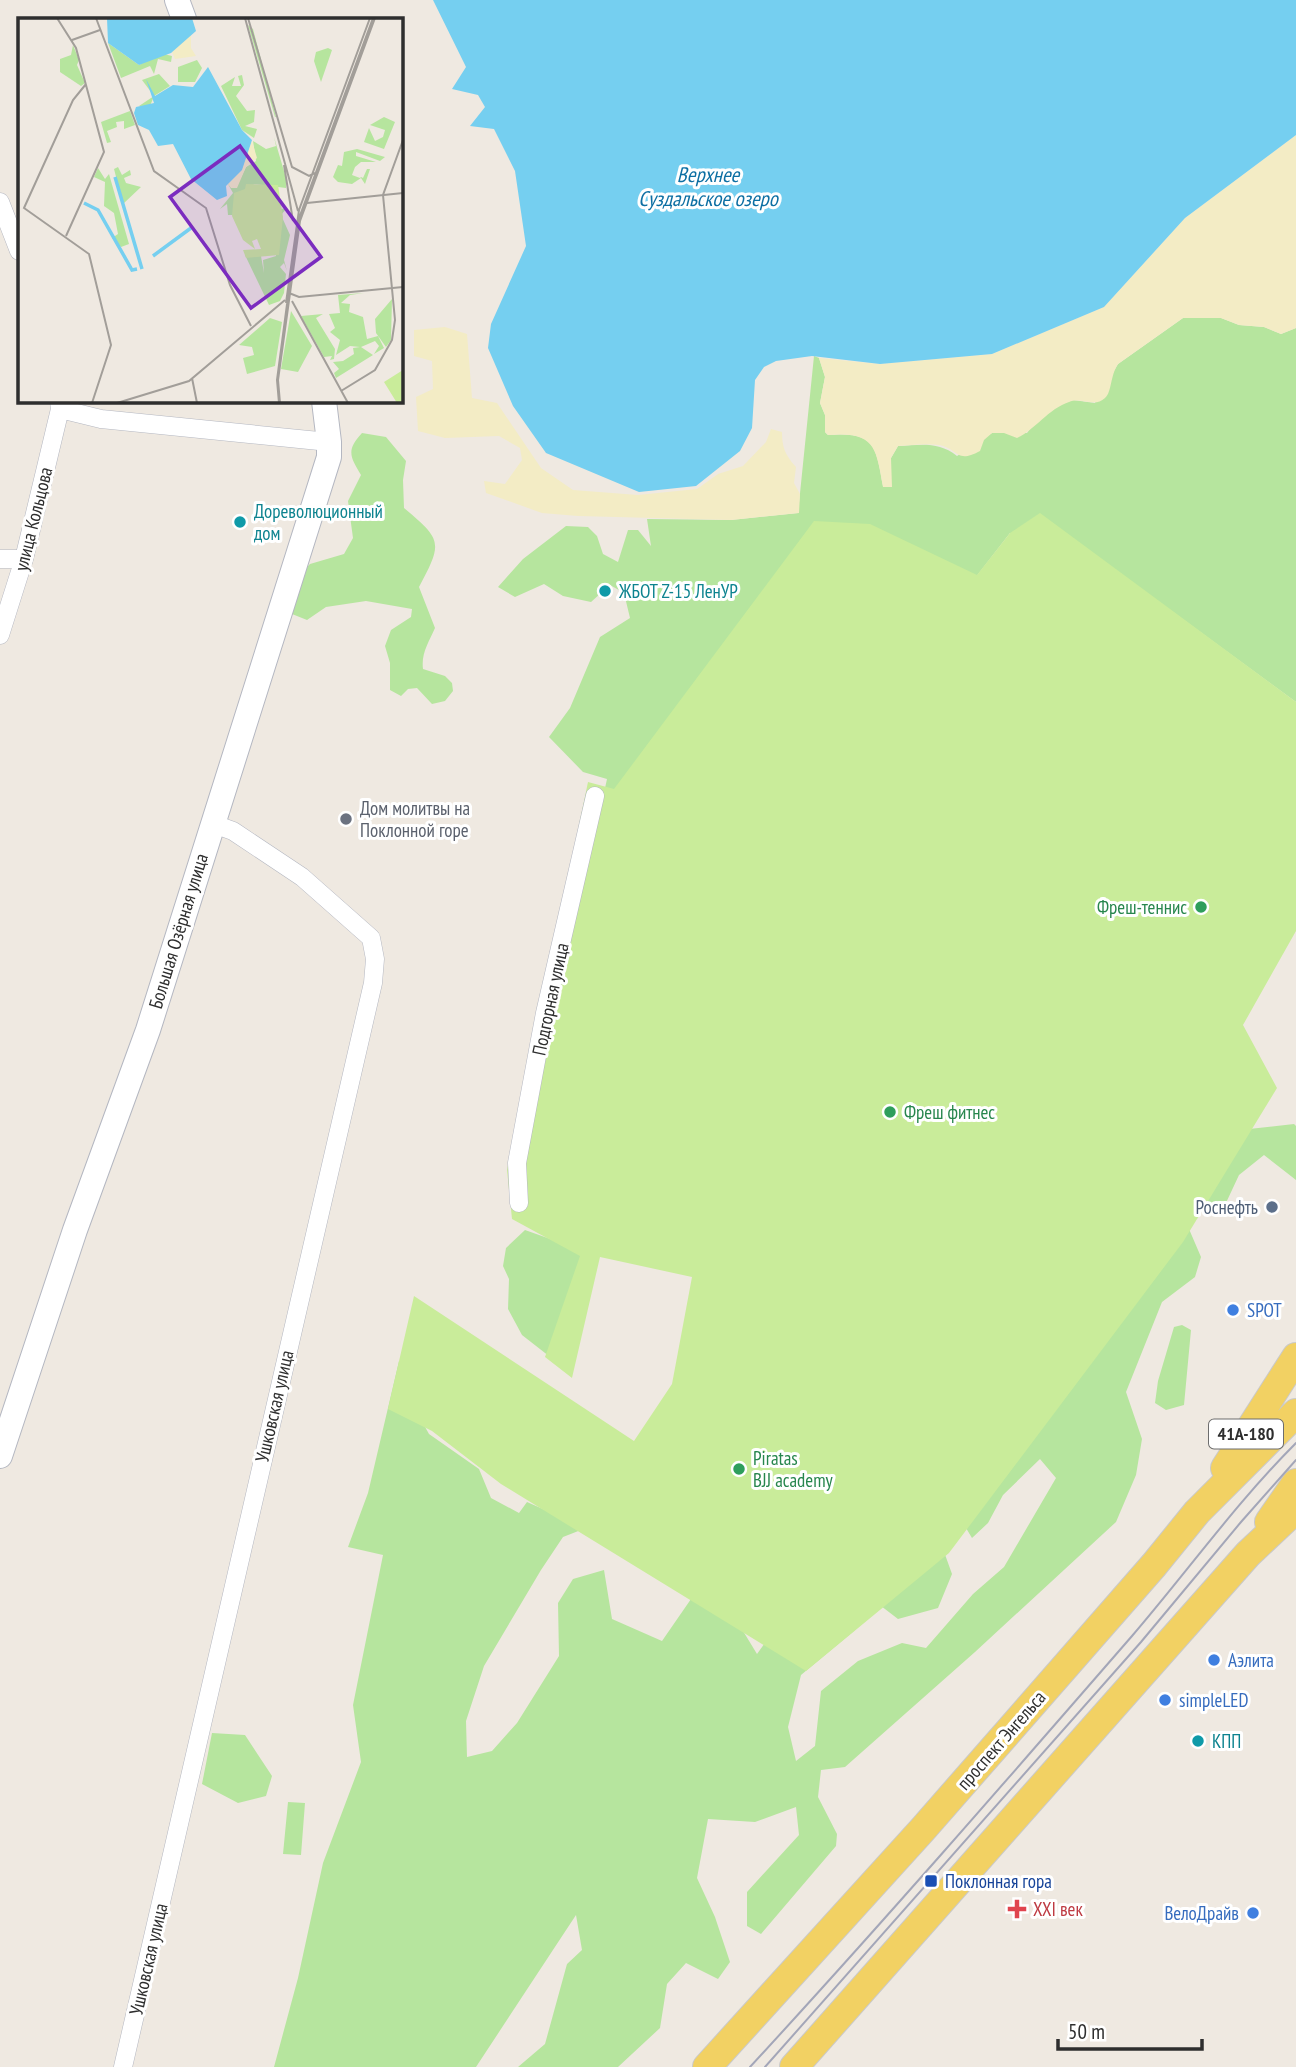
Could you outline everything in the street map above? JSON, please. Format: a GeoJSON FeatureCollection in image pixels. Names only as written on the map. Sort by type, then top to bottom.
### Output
{"type":"FeatureCollection","features":[{"type":"Feature","properties":{"kind":"main road","name":"41А-180"},"geometry":{"type":"LineString","coordinates":[[1197,1512],[1296,1357]]}},
{"type":"Feature","properties":{"kind":"main road","name":"проспект Энгельса"},"geometry":{"type":"LineString","coordinates":[[707,2067],[923,1829],[1197,1512],[1296,1413]]}},
{"type":"Feature","properties":{"kind":"main road"},"geometry":{"type":"LineString","coordinates":[[1248,1554],[1296,1483]]}},
{"type":"Feature","properties":{"kind":"main road"},"geometry":{"type":"LineString","coordinates":[[794,2067],[1248,1554],[1296,1509]]}},
{"type":"Feature","properties":{"kind":"street"},"geometry":{"type":"LineString","coordinates":[[177,0],[184,18]]}},
{"type":"Feature","properties":{"kind":"street"},"geometry":{"type":"LineString","coordinates":[[0,202],[18,248]]}},
{"type":"Feature","properties":{"kind":"street","name":"Большая Озёрная улица"},"geometry":{"type":"LineString","coordinates":[[0,1455],[75,1230],[148,1030],[320,483],[328,457],[329,442],[324,402]]}},
{"type":"Feature","properties":{"kind":"street"},"geometry":{"type":"LineString","coordinates":[[59,405],[101,419],[329,442]]}},
{"type":"Feature","properties":{"kind":"street","name":"улица Кольцова"},"geometry":{"type":"LineString","coordinates":[[0,635],[24,559],[59,405]]}},
{"type":"Feature","properties":{"kind":"street"},"geometry":{"type":"LineString","coordinates":[[0,559],[24,559]]}},
{"type":"Feature","properties":{"kind":"street","name":"Подгорная улица"},"geometry":{"type":"LineString","coordinates":[[519,1203],[517,1163],[545,1013],[595,796]]}},
{"type":"Feature","properties":{"kind":"street","name":"Ушковская улица"},"geometry":{"type":"LineString","coordinates":[[123,2067],[373,983],[375,960],[371,937],[302,877],[233,831],[211,823]]}},
{"type":"Feature","properties":{"kind":"green space"},"geometry":{"type":"Polygon","coordinates":[[[1183,318],[1221,318],[1239,325],[1264,327],[1281,334],[1296,328],[1296,702],[1173,612],[1010,533],[958,600],[593,843],[607,779],[583,772],[549,737],[570,708],[600,637],[630,618],[624,593],[610,585],[591,602],[563,596],[544,584],[515,597],[498,587],[523,559],[566,526],[588,527],[597,536],[603,554],[618,562],[628,530],[638,530],[651,546],[647,519],[731,520],[798,513],[814,356],[819,358],[825,377],[820,403],[825,415],[825,432],[828,435],[855,436],[870,444],[875,451],[883,486],[891,487],[891,458],[898,446],[936,446],[957,456],[992,433],[1027,433],[1059,405],[1073,400],[1095,403],[1118,364],[1183,318]]]}},
{"type":"Feature","properties":{"kind":"green space"},"geometry":{"type":"Polygon","coordinates":[[[362,433],[386,437],[406,461],[403,480],[404,508],[426,528],[435,543],[432,560],[419,587],[435,628],[424,653],[423,669],[445,676],[452,683],[453,691],[445,701],[432,704],[417,688],[408,689],[401,696],[390,690],[390,663],[385,646],[391,630],[411,617],[412,609],[366,601],[326,607],[307,620],[292,614],[304,570],[310,564],[344,554],[353,538],[348,501],[361,475],[351,454],[362,433]]]}},
{"type":"Feature","properties":{"kind":"green space","name":"Фреш фитнес"},"geometry":{"type":"Polygon","coordinates":[[[1040,513],[1296,702],[1296,931],[1243,1025],[1277,1088],[1183,1242],[949,1553],[806,1671],[501,1484],[432,1431],[388,1409],[414,1296],[634,1441],[672,1384],[692,1277],[600,1257],[572,1378],[545,1357],[580,1256],[512,1219],[507,1170],[588,782],[614,789],[814,521],[870,524],[977,575],[1010,533],[1040,513]]]}},
{"type":"Feature","properties":{"kind":"green space"},"geometry":{"type":"Polygon","coordinates":[[[1294,1124],[1296,1180],[1264,1155],[1239,1175],[1225,1205],[1192,1200],[1186,1222],[1201,1257],[1195,1277],[1162,1302],[1126,1392],[1142,1439],[1136,1475],[1116,1522],[845,1767],[821,1770],[818,1797],[837,1834],[836,1846],[761,1934],[747,1926],[747,1892],[799,1835],[796,1807],[755,1822],[708,1819],[697,1878],[715,1917],[730,1962],[718,1979],[686,1963],[667,1984],[660,2028],[618,2067],[518,2067],[545,2044],[567,1964],[582,1950],[576,1915],[476,2067],[274,2067],[298,1978],[323,1863],[361,1762],[353,1705],[383,1555],[348,1547],[368,1493],[399,1361],[405,1391],[429,1434],[479,1469],[491,1498],[519,1513],[527,1502],[586,1528],[563,1537],[484,1666],[466,1721],[467,1757],[492,1751],[517,1723],[559,1656],[558,1603],[573,1579],[604,1570],[612,1619],[662,1641],[700,1586],[723,1598],[757,1654],[824,1560],[1240,1130],[1294,1124]],[[1040,1459],[1003,1495],[988,1523],[972,1538],[960,1518],[938,1535],[952,1574],[938,1608],[898,1619],[868,1596],[855,1630],[801,1675],[788,1727],[796,1761],[815,1746],[821,1691],[858,1661],[902,1643],[926,1648],[973,1594],[1004,1567],[1056,1478],[1040,1459]]]}},
{"type":"Feature","properties":{"kind":"green space"},"geometry":{"type":"Polygon","coordinates":[[[525,1230],[584,1251],[554,1360],[522,1335],[508,1309],[509,1279],[503,1266],[506,1248],[525,1230]]]}},
{"type":"Feature","properties":{"kind":"green space"},"geometry":{"type":"Polygon","coordinates":[[[1182,1325],[1191,1330],[1184,1405],[1166,1410],[1155,1403],[1158,1381],[1174,1327],[1182,1325]]]}},
{"type":"Feature","properties":{"kind":"green space"},"geometry":{"type":"Polygon","coordinates":[[[212,1733],[245,1735],[272,1776],[266,1796],[238,1803],[202,1784],[212,1733]]]}},
{"type":"Feature","properties":{"kind":"green space"},"geometry":{"type":"Polygon","coordinates":[[[288,1802],[305,1803],[301,1855],[283,1854],[288,1802]]]}},
{"type":"Feature","properties":{"kind":"sand"},"geometry":{"type":"Polygon","coordinates":[[[1296,135],[1296,328],[1281,334],[1264,327],[1239,325],[1221,318],[1183,318],[1118,364],[1109,392],[1101,401],[1074,401],[1062,405],[1017,438],[1004,433],[992,433],[984,440],[980,451],[972,455],[962,456],[939,445],[898,446],[891,458],[892,487],[883,487],[875,452],[864,439],[844,434],[828,435],[825,432],[825,415],[820,403],[825,377],[819,358],[880,364],[992,354],[1104,307],[1185,218],[1296,135]]]}},
{"type":"Feature","properties":{"kind":"sand"},"geometry":{"type":"Polygon","coordinates":[[[445,327],[467,334],[472,398],[497,403],[541,468],[573,490],[638,495],[697,489],[718,474],[743,466],[766,442],[771,429],[782,432],[785,451],[796,467],[794,483],[800,494],[799,513],[731,520],[578,516],[542,513],[486,493],[484,481],[505,484],[522,460],[520,448],[499,436],[445,438],[418,431],[416,397],[433,389],[432,361],[414,356],[414,330],[445,327]]]}},
{"type":"Feature","properties":{"kind":"water","name":"Верхнее Суздальское озеро"},"geometry":{"type":"Polygon","coordinates":[[[433,0],[1296,0],[1296,135],[1185,218],[1104,307],[992,354],[880,364],[812,356],[776,361],[764,367],[755,380],[752,428],[740,451],[696,486],[639,492],[546,453],[513,406],[488,348],[491,324],[526,246],[515,171],[494,129],[470,126],[485,107],[478,95],[452,89],[466,67],[433,0]]]}},
{"type":"Feature","properties":{"kind":"tram line"},"geometry":{"type":"LineString","coordinates":[[750,2067],[990,1799],[1132,1636],[1253,1489],[1296,1443]]}},
{"type":"Feature","properties":{"kind":"tram line"},"geometry":{"type":"LineString","coordinates":[[765,2067],[1141,1642],[1296,1460]]}},
{"type":"Feature","properties":{"kind":"place","name":"Дореволюционный дом"},"geometry":{"type":"Point","coordinates":[240,522]}},
{"type":"Feature","properties":{"kind":"place","name":"ЖБОТ Z-15 ЛенУР"},"geometry":{"type":"Point","coordinates":[605,591]}},
{"type":"Feature","properties":{"kind":"place","name":"Дом молитвы на Поклонной горе"},"geometry":{"type":"Point","coordinates":[346,819]}},
{"type":"Feature","properties":{"kind":"place","name":"Фреш-теннис"},"geometry":{"type":"Point","coordinates":[1201,907]}},
{"type":"Feature","properties":{"kind":"place","name":"Фреш фитнес"},"geometry":{"type":"Point","coordinates":[890,1112]}},
{"type":"Feature","properties":{"kind":"place","name":"Роснефть"},"geometry":{"type":"Point","coordinates":[1272,1207]}},
{"type":"Feature","properties":{"kind":"place","name":"SPOT"},"geometry":{"type":"Point","coordinates":[1233,1310]}},
{"type":"Feature","properties":{"kind":"place","name":"Piratas BJJ academy"},"geometry":{"type":"Point","coordinates":[739,1469]}},
{"type":"Feature","properties":{"kind":"place","name":"Аэлита"},"geometry":{"type":"Point","coordinates":[1214,1660]}},
{"type":"Feature","properties":{"kind":"place","name":"simpleLED"},"geometry":{"type":"Point","coordinates":[1165,1700]}},
{"type":"Feature","properties":{"kind":"place","name":"КПП"},"geometry":{"type":"Point","coordinates":[1198,1741]}},
{"type":"Feature","properties":{"kind":"place","name":"Поклонная гора"},"geometry":{"type":"Point","coordinates":[931,1881]}},
{"type":"Feature","properties":{"kind":"place","name":"XXI век"},"geometry":{"type":"Point","coordinates":[1017,1909]}},
{"type":"Feature","properties":{"kind":"place","name":"ВелоДрайв"},"geometry":{"type":"Point","coordinates":[1253,1913]}}]}
